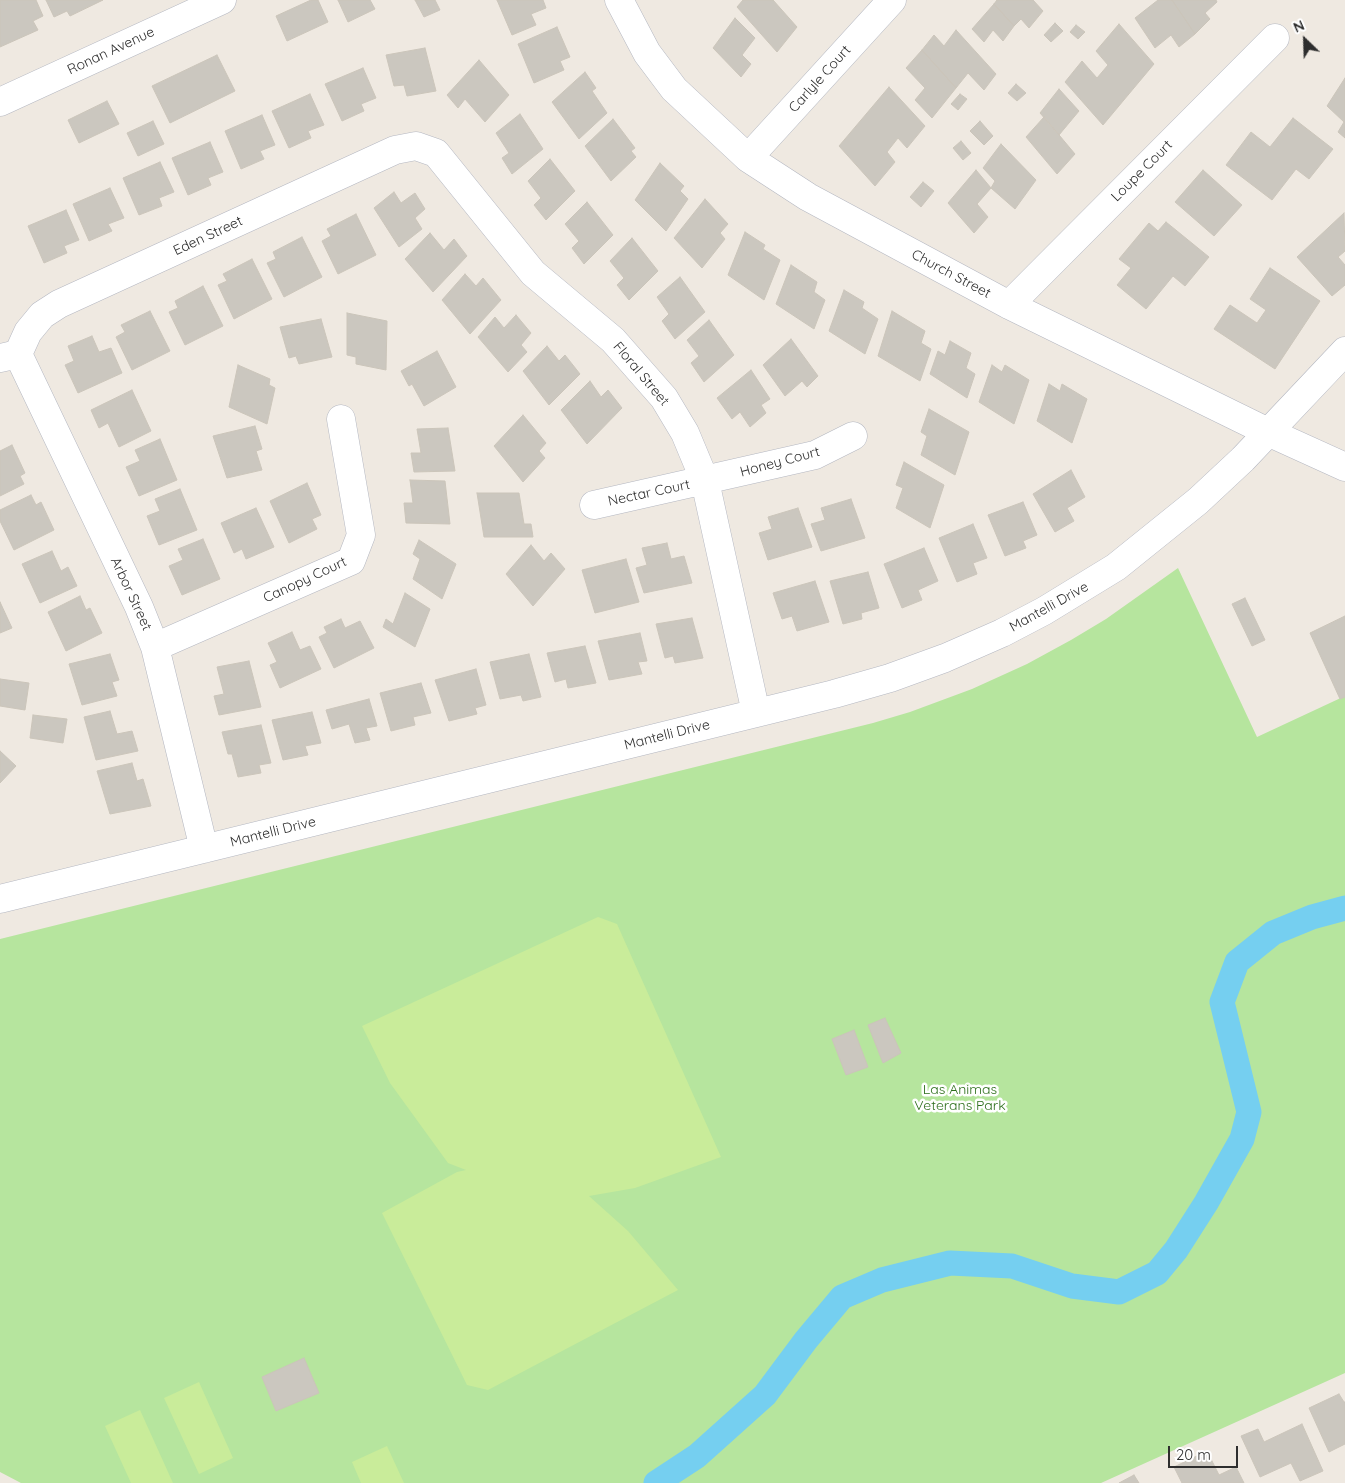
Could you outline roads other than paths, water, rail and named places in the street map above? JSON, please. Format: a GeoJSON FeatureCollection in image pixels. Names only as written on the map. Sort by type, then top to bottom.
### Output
{"type":"FeatureCollection","features":[{"type":"Feature","properties":{"kind":"street","name":"Ronan Avenue"},"geometry":{"type":"LineString","coordinates":[[0,102],[222,0]]}},
{"type":"Feature","properties":{"kind":"street","name":"Church Street"},"geometry":{"type":"LineString","coordinates":[[619,0],[647,53],[674,88],[748,158],[808,197],[1009,305],[1268,432],[1345,467]]}},
{"type":"Feature","properties":{"kind":"street","name":"Carlyle Court"},"geometry":{"type":"LineString","coordinates":[[748,158],[892,0]]}},
{"type":"Feature","properties":{"kind":"street","name":"Loupe Court"},"geometry":{"type":"LineString","coordinates":[[1009,305],[1275,38]]}},
{"type":"Feature","properties":{"kind":"street","name":"Eden Street"},"geometry":{"type":"LineString","coordinates":[[9,356],[42,315],[59,304],[395,150],[416,146],[436,153]]}},
{"type":"Feature","properties":{"kind":"street","name":"Floral Street"},"geometry":{"type":"LineString","coordinates":[[436,153],[533,272],[613,340],[664,398],[685,433],[705,481],[756,713]]}},
{"type":"Feature","properties":{"kind":"street","name":"Mantelli Drive"},"geometry":{"type":"LineString","coordinates":[[0,899],[756,713],[890,678],[944,658],[1002,633],[1044,611],[1116,567],[1198,501],[1230,471],[1345,351]]}},
{"type":"Feature","properties":{"kind":"street","name":"Arbor Street"},"geometry":{"type":"LineString","coordinates":[[9,356],[139,607],[155,647],[204,849]]}},
{"type":"Feature","properties":{"kind":"street","name":"Canopy Court"},"geometry":{"type":"LineString","coordinates":[[155,647],[351,561],[361,535],[340,419]]}},
{"type":"Feature","properties":{"kind":"street","name":"Honey Court"},"geometry":{"type":"LineString","coordinates":[[705,481],[815,455],[853,436]]}},
{"type":"Feature","properties":{"kind":"street","name":"Nectar Court"},"geometry":{"type":"LineString","coordinates":[[594,505],[705,481]]}},
{"type":"Feature","properties":{"kind":"waterway"},"geometry":{"type":"LineString","coordinates":[[656,1483],[697,1456],[765,1395],[806,1340],[842,1297],[882,1280],[950,1263],[1012,1266],[1072,1286],[1119,1292],[1157,1273],[1176,1250],[1206,1203],[1242,1139],[1249,1112],[1222,1002],[1237,962],[1273,933],[1312,917],[1345,908]]}},
{"type":"Feature","properties":{"kind":"park label","name":"Las Animas Veterans Park"},"geometry":{"type":"Point","coordinates":[960,1098]}}]}
